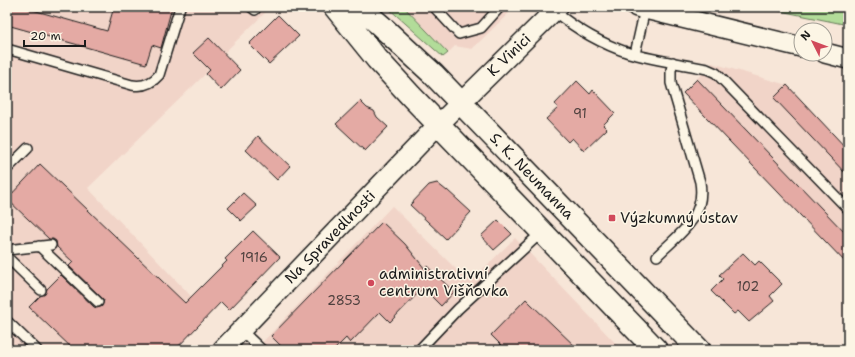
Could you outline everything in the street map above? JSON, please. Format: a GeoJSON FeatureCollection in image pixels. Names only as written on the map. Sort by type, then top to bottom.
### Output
{"type":"FeatureCollection","features":[{"type":"Feature","properties":{"kind":"street","name":"S. K. Neumanna"},"geometry":{"type":"LineString","coordinates":[[335,7],[377,59],[656,350]]}},
{"type":"Feature","properties":{"kind":"street","name":"S. K. Neumanna"},"geometry":{"type":"LineString","coordinates":[[359,7],[403,46],[461,103],[699,350]]}},
{"type":"Feature","properties":{"kind":"street"},"geometry":{"type":"LineString","coordinates":[[641,8],[793,45]]}},
{"type":"Feature","properties":{"kind":"street","name":"K Vinici"},"geometry":{"type":"LineString","coordinates":[[439,124],[556,9]]}},
{"type":"Feature","properties":{"kind":"street"},"geometry":{"type":"LineString","coordinates":[[833,55],[848,59]]}},
{"type":"Feature","properties":{"kind":"street","name":"Na Spravedlnosti"},"geometry":{"type":"LineString","coordinates":[[222,350],[439,124]]}},
{"type":"Feature","properties":{"kind":"lane"},"geometry":{"type":"LineString","coordinates":[[7,49],[132,85],[143,85],[152,82],[159,74],[180,7]]}},
{"type":"Feature","properties":{"kind":"lane"},"geometry":{"type":"LineString","coordinates":[[434,7],[459,34],[481,28],[500,7]]}},
{"type":"Feature","properties":{"kind":"lane"},"geometry":{"type":"LineString","coordinates":[[635,54],[641,8]]}},
{"type":"Feature","properties":{"kind":"lane"},"geometry":{"type":"LineString","coordinates":[[556,9],[579,29],[606,44],[635,54],[708,69],[716,73],[848,209]]}},
{"type":"Feature","properties":{"kind":"lane"},"geometry":{"type":"LineString","coordinates":[[657,256],[694,218],[702,198],[700,182],[671,83],[671,70],[673,62]]}},
{"type":"Feature","properties":{"kind":"lane"},"geometry":{"type":"LineString","coordinates":[[7,169],[28,148]]}},
{"type":"Feature","properties":{"kind":"lane"},"geometry":{"type":"LineString","coordinates":[[419,350],[458,309],[542,232]]}},
{"type":"Feature","properties":{"kind":"lane"},"geometry":{"type":"LineString","coordinates":[[7,250],[51,245]]}},
{"type":"Feature","properties":{"kind":"lane"},"geometry":{"type":"LineString","coordinates":[[39,246],[98,302]]}},
{"type":"Feature","properties":{"kind":"lane"},"geometry":{"type":"LineString","coordinates":[[7,257],[41,290]]}},
{"type":"Feature","properties":{"kind":"lane"},"geometry":{"type":"LineString","coordinates":[[7,321],[37,350]]}},
{"type":"Feature","properties":{"kind":"lane"},"geometry":{"type":"LineString","coordinates":[[241,330],[262,350]]}},
{"type":"Feature","properties":{"kind":"shaded area"},"geometry":{"type":"Polygon","coordinates":[[[7,7],[271,7],[224,53],[225,55],[88,188],[209,315],[175,350],[7,350],[7,7]]]}},
{"type":"Feature","properties":{"kind":"shaded area"},"geometry":{"type":"Polygon","coordinates":[[[404,7],[515,7],[472,49],[455,46],[448,53],[404,7]]]}},
{"type":"Feature","properties":{"kind":"shaded area"},"geometry":{"type":"Polygon","coordinates":[[[712,63],[787,85],[848,150],[847,264],[683,93],[712,63]]]}},
{"type":"Feature","properties":{"kind":"shaded area"},"geometry":{"type":"Polygon","coordinates":[[[392,206],[466,279],[475,277],[515,238],[622,350],[255,350],[392,206]]]}},
{"type":"Feature","properties":{"kind":"green space"},"geometry":{"type":"Polygon","coordinates":[[[387,7],[404,7],[448,53],[443,57],[387,7]]]}},
{"type":"Feature","properties":{"kind":"green space"},"geometry":{"type":"Polygon","coordinates":[[[761,7],[848,7],[848,25],[761,7]]]}},
{"type":"Feature","properties":{"kind":"building"},"geometry":{"type":"Polygon","coordinates":[[[7,7],[22,7],[107,31],[114,7],[172,7],[161,48],[152,45],[146,64],[7,25],[7,7]]]}},
{"type":"Feature","properties":{"kind":"building"},"geometry":{"type":"Polygon","coordinates":[[[278,15],[299,36],[269,64],[249,44],[278,15]]]}},
{"type":"Feature","properties":{"kind":"building"},"geometry":{"type":"Polygon","coordinates":[[[209,38],[240,70],[221,90],[206,74],[210,70],[193,53],[209,38]]]}},
{"type":"Feature","properties":{"kind":"building"},"geometry":{"type":"Polygon","coordinates":[[[697,79],[848,236],[848,265],[683,93],[697,79]]]}},
{"type":"Feature","properties":{"kind":"building"},"geometry":{"type":"Polygon","coordinates":[[[577,81],[590,94],[593,90],[615,113],[603,125],[607,129],[584,151],[572,138],[568,142],[546,119],[558,108],[555,104],[577,81]]]}},
{"type":"Feature","properties":{"kind":"building"},"geometry":{"type":"Polygon","coordinates":[[[787,85],[848,150],[848,176],[774,98],[787,85]]]}},
{"type":"Feature","properties":{"kind":"building"},"geometry":{"type":"Polygon","coordinates":[[[360,101],[367,108],[374,111],[377,117],[388,127],[365,151],[336,124],[360,101]]]}},
{"type":"Feature","properties":{"kind":"building"},"geometry":{"type":"Polygon","coordinates":[[[258,136],[290,166],[277,180],[246,150],[258,136]]]}},
{"type":"Feature","properties":{"kind":"building"},"geometry":{"type":"Polygon","coordinates":[[[40,164],[185,303],[227,261],[225,259],[253,231],[280,257],[229,310],[221,302],[175,350],[74,350],[29,307],[40,296],[45,294],[47,289],[61,275],[94,307],[97,308],[102,306],[104,300],[69,266],[73,262],[57,247],[56,241],[49,239],[7,199],[40,164]]]}},
{"type":"Feature","properties":{"kind":"building"},"geometry":{"type":"Polygon","coordinates":[[[437,183],[471,212],[446,239],[410,205],[429,185],[437,183]]]}},
{"type":"Feature","properties":{"kind":"building"},"geometry":{"type":"Polygon","coordinates":[[[243,193],[257,206],[241,221],[228,208],[243,193]]]}},
{"type":"Feature","properties":{"kind":"building"},"geometry":{"type":"Polygon","coordinates":[[[498,220],[512,234],[494,250],[481,236],[498,220]]]}},
{"type":"Feature","properties":{"kind":"building","name":"administrativní centrum Višňovka"},"geometry":{"type":"Polygon","coordinates":[[[382,222],[405,244],[425,269],[427,266],[454,292],[441,306],[423,288],[390,322],[380,312],[350,343],[346,338],[334,350],[285,350],[271,336],[382,222]]]}},
{"type":"Feature","properties":{"kind":"building"},"geometry":{"type":"Polygon","coordinates":[[[743,253],[755,265],[759,261],[782,284],[770,296],[774,301],[749,322],[738,311],[734,314],[711,291],[723,279],[719,275],[743,253]]]}},
{"type":"Feature","properties":{"kind":"building"},"geometry":{"type":"Polygon","coordinates":[[[526,299],[579,350],[506,350],[491,335],[526,299]]]}},
{"type":"Feature","properties":{"kind":"place","name":"Výzkumný ústav"},"geometry":{"type":"Point","coordinates":[612,218]}},
{"type":"Feature","properties":{"kind":"place","name":"administrativní centrum Višňovka"},"geometry":{"type":"Point","coordinates":[371,283]}}]}
